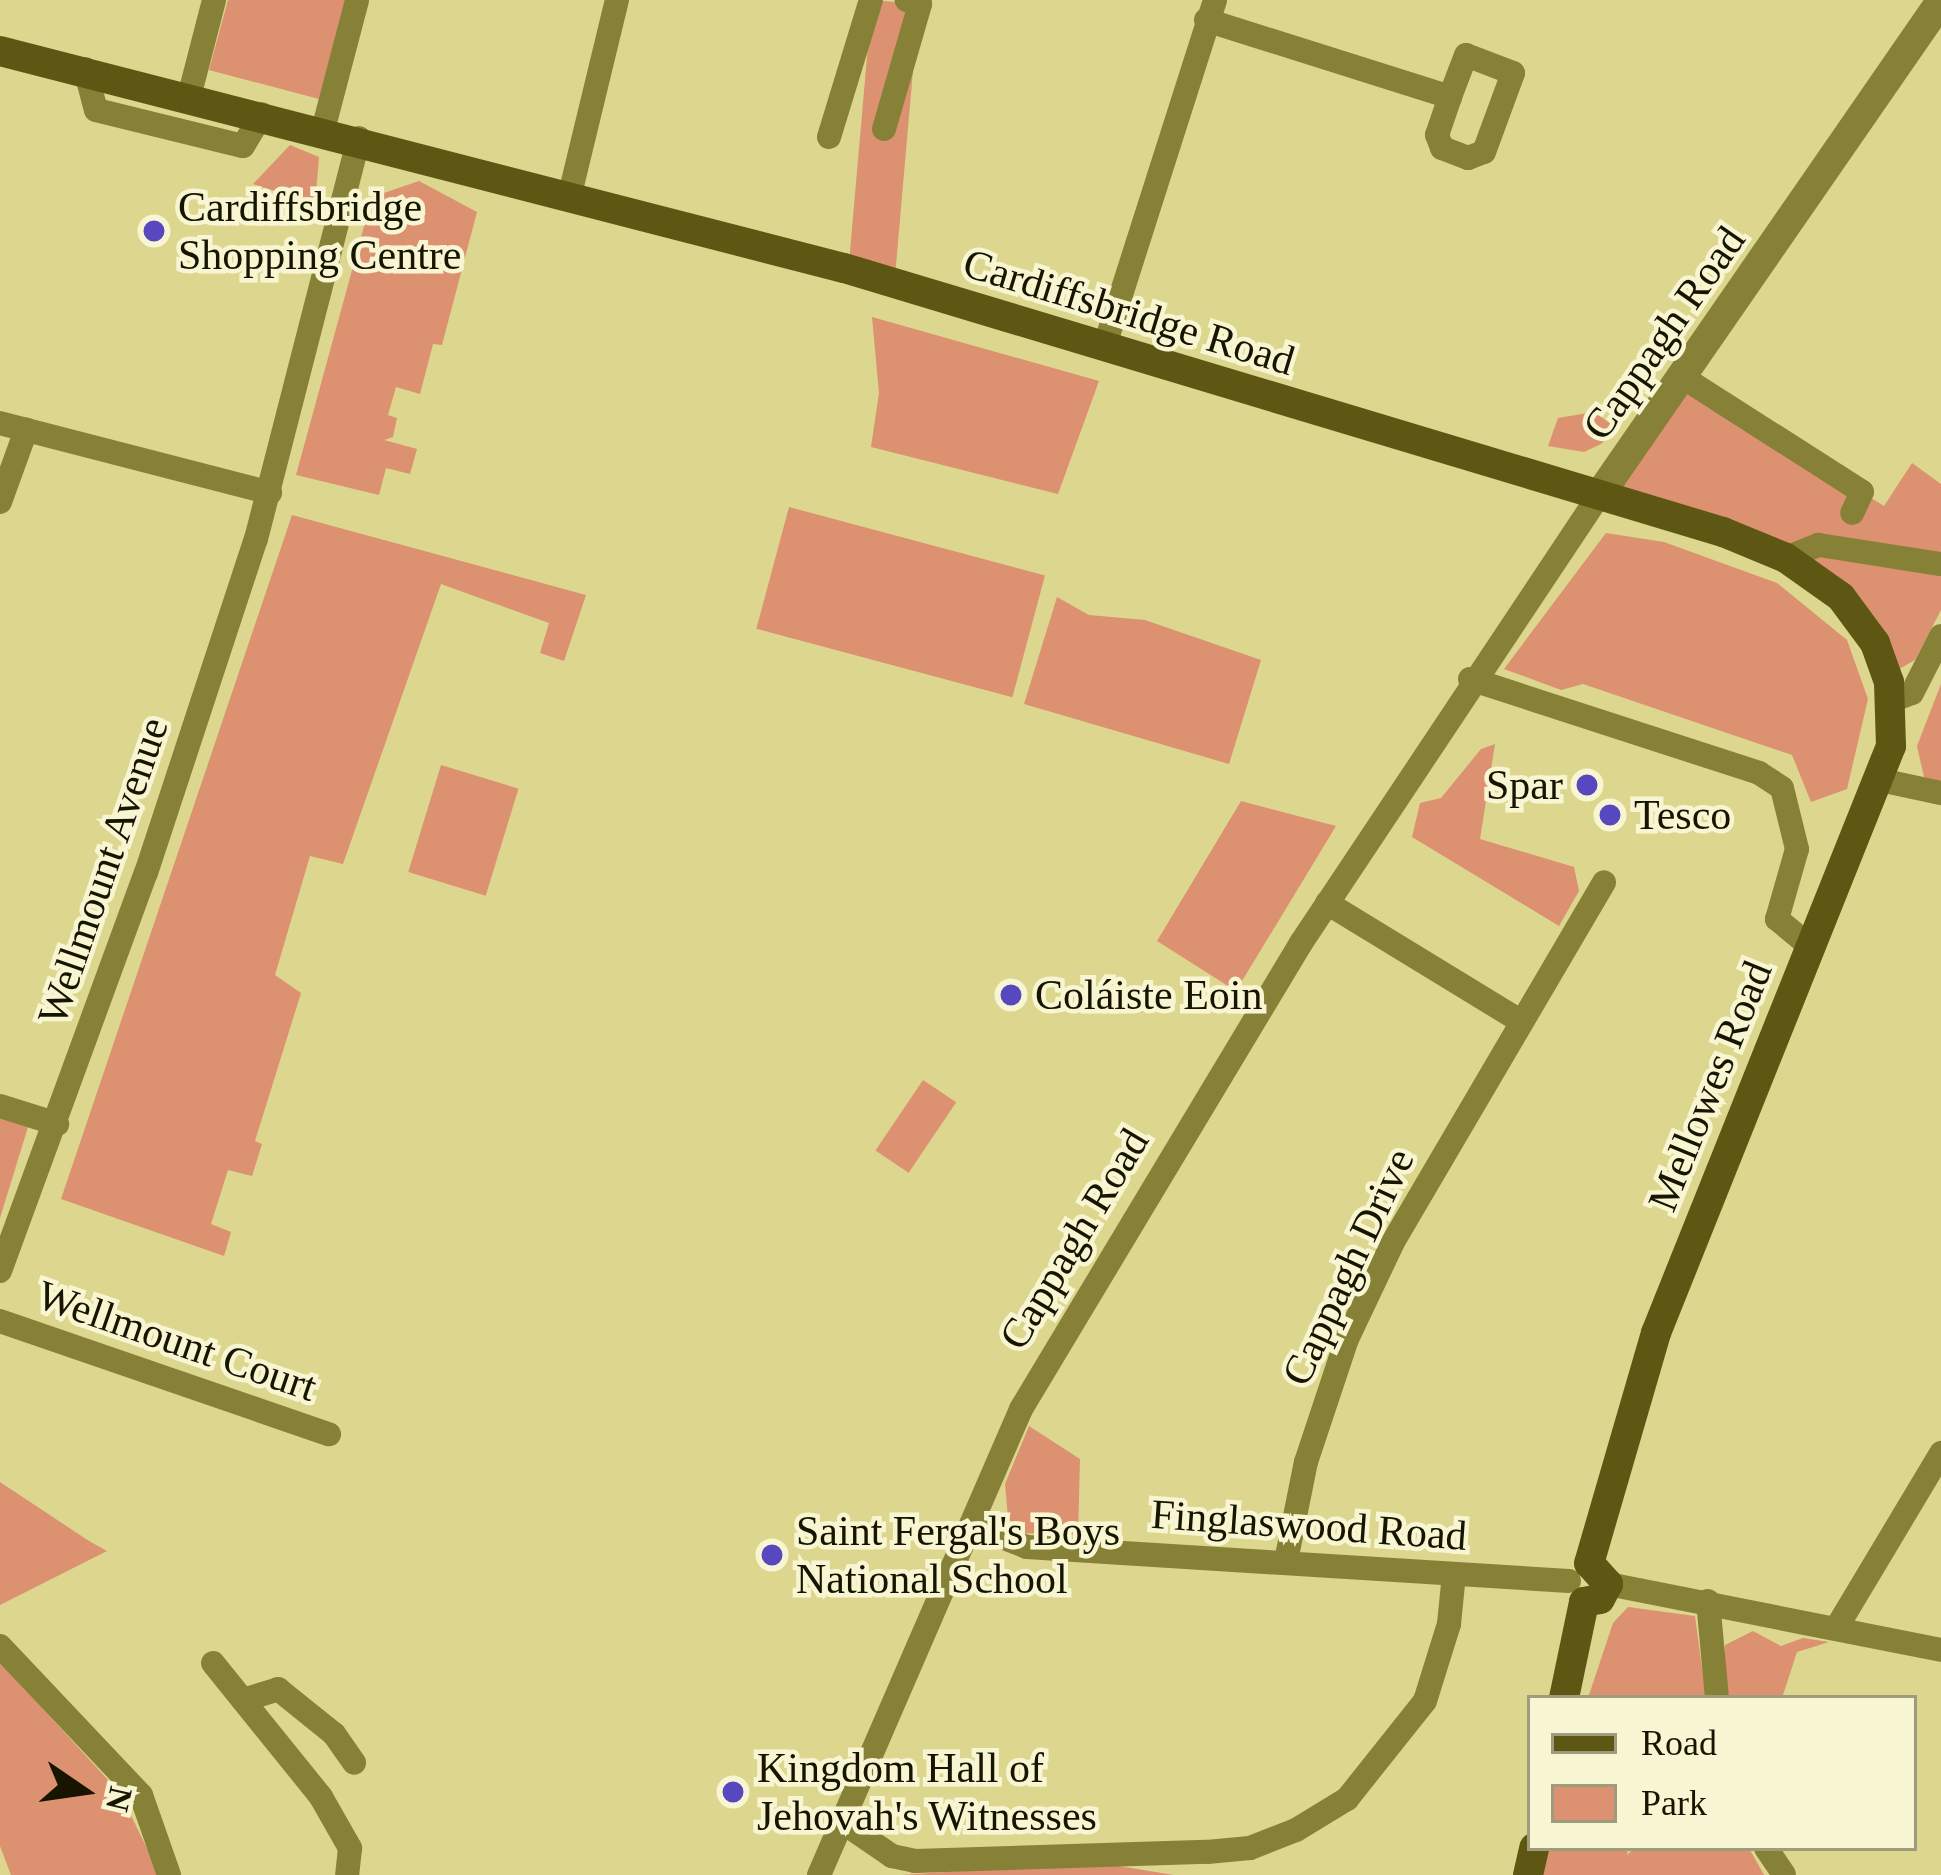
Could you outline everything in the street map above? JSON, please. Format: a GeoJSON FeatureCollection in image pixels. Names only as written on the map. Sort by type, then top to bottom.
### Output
{"type":"FeatureCollection","features":[{"type":"Feature","properties":{"kind":"main road","name":"Cardiffsbridge Road"},"geometry":{"type":"LineString","coordinates":[[0,51],[570,194],[1598,497],[1786,558],[1841,597],[1875,643]]}},
{"type":"Feature","properties":{"kind":"main road","name":"Mellowes Road"},"geometry":{"type":"LineString","coordinates":[[1565,1695],[1587,1582],[1656,1333],[1891,746],[1891,701],[1875,643]]}},
{"type":"Feature","properties":{"kind":"street"},"geometry":{"type":"LineString","coordinates":[[189,97],[214,0]]}},
{"type":"Feature","properties":{"kind":"street"},"geometry":{"type":"LineString","coordinates":[[323,130],[357,0]]}},
{"type":"Feature","properties":{"kind":"street"},"geometry":{"type":"LineString","coordinates":[[570,194],[617,0]]}},
{"type":"Feature","properties":{"kind":"street"},"geometry":{"type":"LineString","coordinates":[[829,137],[871,0]]}},
{"type":"Feature","properties":{"kind":"street"},"geometry":{"type":"LineString","coordinates":[[884,128],[920,4],[908,0]]}},
{"type":"Feature","properties":{"kind":"street","name":"Cappagh Road"},"geometry":{"type":"LineString","coordinates":[[819,1875],[931,1603],[976,1527],[986,1480],[1021,1409],[1327,903],[1470,679],[1931,30],[1941,1]]}},
{"type":"Feature","properties":{"kind":"street"},"geometry":{"type":"LineString","coordinates":[[1104,348],[1210,10],[1450,97]]}},
{"type":"Feature","properties":{"kind":"street"},"geometry":{"type":"LineString","coordinates":[[85,69],[96,110],[243,146],[262,114]]}},
{"type":"Feature","properties":{"kind":"street","name":"Wellmount Avenue"},"geometry":{"type":"LineString","coordinates":[[1,1266],[57,1124],[270,493],[359,138]]}},
{"type":"Feature","properties":{"kind":"street"},"geometry":{"type":"LineString","coordinates":[[1684,378],[1862,492],[1852,513]]}},
{"type":"Feature","properties":{"kind":"street"},"geometry":{"type":"LineString","coordinates":[[0,424],[270,493]]}},
{"type":"Feature","properties":{"kind":"street"},"geometry":{"type":"LineString","coordinates":[[0,502],[26,430]]}},
{"type":"Feature","properties":{"kind":"street"},"geometry":{"type":"LineString","coordinates":[[1786,558],[1819,545],[1941,565]]}},
{"type":"Feature","properties":{"kind":"street"},"geometry":{"type":"LineString","coordinates":[[1891,701],[1912,693],[1941,636]]}},
{"type":"Feature","properties":{"kind":"street"},"geometry":{"type":"LineString","coordinates":[[1470,679],[1759,772],[1782,788],[1797,849],[1777,920],[1812,948]]}},
{"type":"Feature","properties":{"kind":"street"},"geometry":{"type":"LineString","coordinates":[[1880,780],[1941,793]]}},
{"type":"Feature","properties":{"kind":"street","name":"Cappagh Drive"},"geometry":{"type":"LineString","coordinates":[[1286,1561],[1306,1462],[1347,1339],[1520,1020],[1604,882]]}},
{"type":"Feature","properties":{"kind":"street"},"geometry":{"type":"LineString","coordinates":[[1327,903],[1520,1020]]}},
{"type":"Feature","properties":{"kind":"street"},"geometry":{"type":"LineString","coordinates":[[0,1106],[57,1124]]}},
{"type":"Feature","properties":{"kind":"street","name":"Wellmount Court"},"geometry":{"type":"LineString","coordinates":[[0,1321],[329,1435]]}},
{"type":"Feature","properties":{"kind":"street"},"geometry":{"type":"LineString","coordinates":[[1838,1627],[1852,1590],[1941,1454]]}},
{"type":"Feature","properties":{"kind":"street","name":"Finglaswood Road"},"geometry":{"type":"LineString","coordinates":[[976,1527],[1027,1547],[1587,1582],[1708,1601],[1941,1649]]}},
{"type":"Feature","properties":{"kind":"street"},"geometry":{"type":"LineString","coordinates":[[841,1821],[892,1856],[915,1861],[1250,1848],[1347,1799],[1390,1751],[1425,1701],[1449,1624],[1454,1574]]}},
{"type":"Feature","properties":{"kind":"street"},"geometry":{"type":"LineString","coordinates":[[1708,1601],[1717,1695]]}},
{"type":"Feature","properties":{"kind":"street"},"geometry":{"type":"LineString","coordinates":[[0,1646],[141,1795],[170,1875]]}},
{"type":"Feature","properties":{"kind":"street"},"geometry":{"type":"LineString","coordinates":[[213,1664],[331,1814],[350,1848],[347,1875]]}},
{"type":"Feature","properties":{"kind":"street"},"geometry":{"type":"LineString","coordinates":[[243,1700],[278,1689],[334,1734],[354,1763]]}},
{"type":"Feature","properties":{"kind":"street"},"geometry":{"type":"LineString","coordinates":[[1250,1848],[1250,1875]]}},
{"type":"Feature","properties":{"kind":"green space"},"geometry":{"type":"Polygon","coordinates":[[[228,0],[346,0],[319,99],[209,70],[228,0]]]}},
{"type":"Feature","properties":{"kind":"green space"},"geometry":{"type":"Polygon","coordinates":[[[872,0],[919,4],[896,269],[849,265],[872,0]]]}},
{"type":"Feature","properties":{"kind":"green space"},"geometry":{"type":"Polygon","coordinates":[[[290,145],[319,157],[315,204],[253,184],[290,145]]]}},
{"type":"Feature","properties":{"kind":"green space"},"geometry":{"type":"Polygon","coordinates":[[[419,181],[477,212],[442,345],[433,344],[420,394],[396,387],[388,415],[397,418],[393,437],[384,440],[417,449],[410,474],[386,468],[379,495],[296,475],[372,197],[419,181]]]}},
{"type":"Feature","properties":{"kind":"green space"},"geometry":{"type":"Polygon","coordinates":[[[872,317],[1099,381],[1058,494],[871,447],[879,393],[872,317]]]}},
{"type":"Feature","properties":{"kind":"green space"},"geometry":{"type":"Polygon","coordinates":[[[1684,381],[1884,506],[1912,463],[1941,484],[1941,610],[1915,660],[1887,676],[1842,596],[1600,495],[1684,381]]]}},
{"type":"Feature","properties":{"kind":"green space"},"geometry":{"type":"Polygon","coordinates":[[[1594,412],[1618,429],[1601,444],[1584,452],[1548,446],[1558,418],[1594,412]]]}},
{"type":"Feature","properties":{"kind":"green space"},"geometry":{"type":"Polygon","coordinates":[[[789,507],[1045,576],[1012,697],[756,629],[789,507]]]}},
{"type":"Feature","properties":{"kind":"green space"},"geometry":{"type":"Polygon","coordinates":[[[292,515],[586,595],[564,661],[540,653],[549,623],[441,584],[343,864],[310,856],[275,975],[301,993],[255,1141],[262,1144],[252,1176],[228,1170],[211,1224],[231,1232],[224,1256],[61,1199],[292,515]]]}},
{"type":"Feature","properties":{"kind":"green space"},"geometry":{"type":"Polygon","coordinates":[[[1606,533],[1664,542],[1777,583],[1847,640],[1868,699],[1847,789],[1811,802],[1792,755],[1583,684],[1561,690],[1504,669],[1606,533]]]}},
{"type":"Feature","properties":{"kind":"green space"},"geometry":{"type":"Polygon","coordinates":[[[1057,597],[1089,615],[1145,620],[1261,660],[1229,764],[1024,704],[1057,597]]]}},
{"type":"Feature","properties":{"kind":"green space"},"geometry":{"type":"Polygon","coordinates":[[[1941,684],[1941,783],[1924,777],[1917,746],[1941,684]]]}},
{"type":"Feature","properties":{"kind":"green space"},"geometry":{"type":"Polygon","coordinates":[[[1495,744],[1480,839],[1574,867],[1579,891],[1559,926],[1412,837],[1420,803],[1441,798],[1481,749],[1495,744]]]}},
{"type":"Feature","properties":{"kind":"green space"},"geometry":{"type":"Polygon","coordinates":[[[441,765],[518,789],[486,896],[408,872],[441,765]]]}},
{"type":"Feature","properties":{"kind":"green space"},"geometry":{"type":"Polygon","coordinates":[[[1241,801],[1336,826],[1236,991],[1157,941],[1241,801]]]}},
{"type":"Feature","properties":{"kind":"green space"},"geometry":{"type":"Polygon","coordinates":[[[923,1080],[956,1102],[909,1173],[875,1150],[923,1080]]]}},
{"type":"Feature","properties":{"kind":"green space"},"geometry":{"type":"Polygon","coordinates":[[[0,1117],[28,1127],[0,1218],[0,1117]]]}},
{"type":"Feature","properties":{"kind":"green space"},"geometry":{"type":"Polygon","coordinates":[[[1029,1426],[1080,1459],[1078,1535],[1021,1533],[1008,1518],[1005,1484],[1029,1426]]]}},
{"type":"Feature","properties":{"kind":"green space"},"geometry":{"type":"Polygon","coordinates":[[[0,1482],[89,1541],[107,1551],[0,1605],[0,1482]]]}},
{"type":"Feature","properties":{"kind":"green space"},"geometry":{"type":"Polygon","coordinates":[[[1628,1607],[1695,1616],[1706,1695],[1589,1695],[1613,1623],[1628,1607]]]}},
{"type":"Feature","properties":{"kind":"green space"},"geometry":{"type":"Polygon","coordinates":[[[1753,1631],[1781,1646],[1803,1638],[1829,1642],[1797,1652],[1783,1695],[1721,1695],[1725,1645],[1753,1631]]]}},
{"type":"Feature","properties":{"kind":"green space"},"geometry":{"type":"Polygon","coordinates":[[[0,1662],[120,1793],[160,1875],[11,1875],[0,1846],[0,1662]]]}},
{"type":"Feature","properties":{"kind":"green space"},"geometry":{"type":"Polygon","coordinates":[[[1547,1851],[1628,1851],[1627,1855],[1631,1851],[1751,1851],[1764,1875],[1542,1875],[1547,1851]]]}},
{"type":"Feature","properties":{"kind":"green space"},"geometry":{"type":"Polygon","coordinates":[[[1094,1862],[1174,1875],[902,1875],[1094,1862]]]}},
{"type":"Feature","properties":{"kind":"place","name":"Cardiffsbridge Shopping Centre"},"geometry":{"type":"Point","coordinates":[154,231]}},
{"type":"Feature","properties":{"kind":"place","name":"Spar"},"geometry":{"type":"Point","coordinates":[1587,785]}},
{"type":"Feature","properties":{"kind":"place","name":"Tesco"},"geometry":{"type":"Point","coordinates":[1610,815]}},
{"type":"Feature","properties":{"kind":"place","name":"Coláiste Eoin"},"geometry":{"type":"Point","coordinates":[1011,995]}},
{"type":"Feature","properties":{"kind":"place","name":"Saint Fergal's Boys National School"},"geometry":{"type":"Point","coordinates":[772,1555]}},
{"type":"Feature","properties":{"kind":"place","name":"Kingdom Hall of Jehovah's Witnesses"},"geometry":{"type":"Point","coordinates":[733,1792]}}]}
